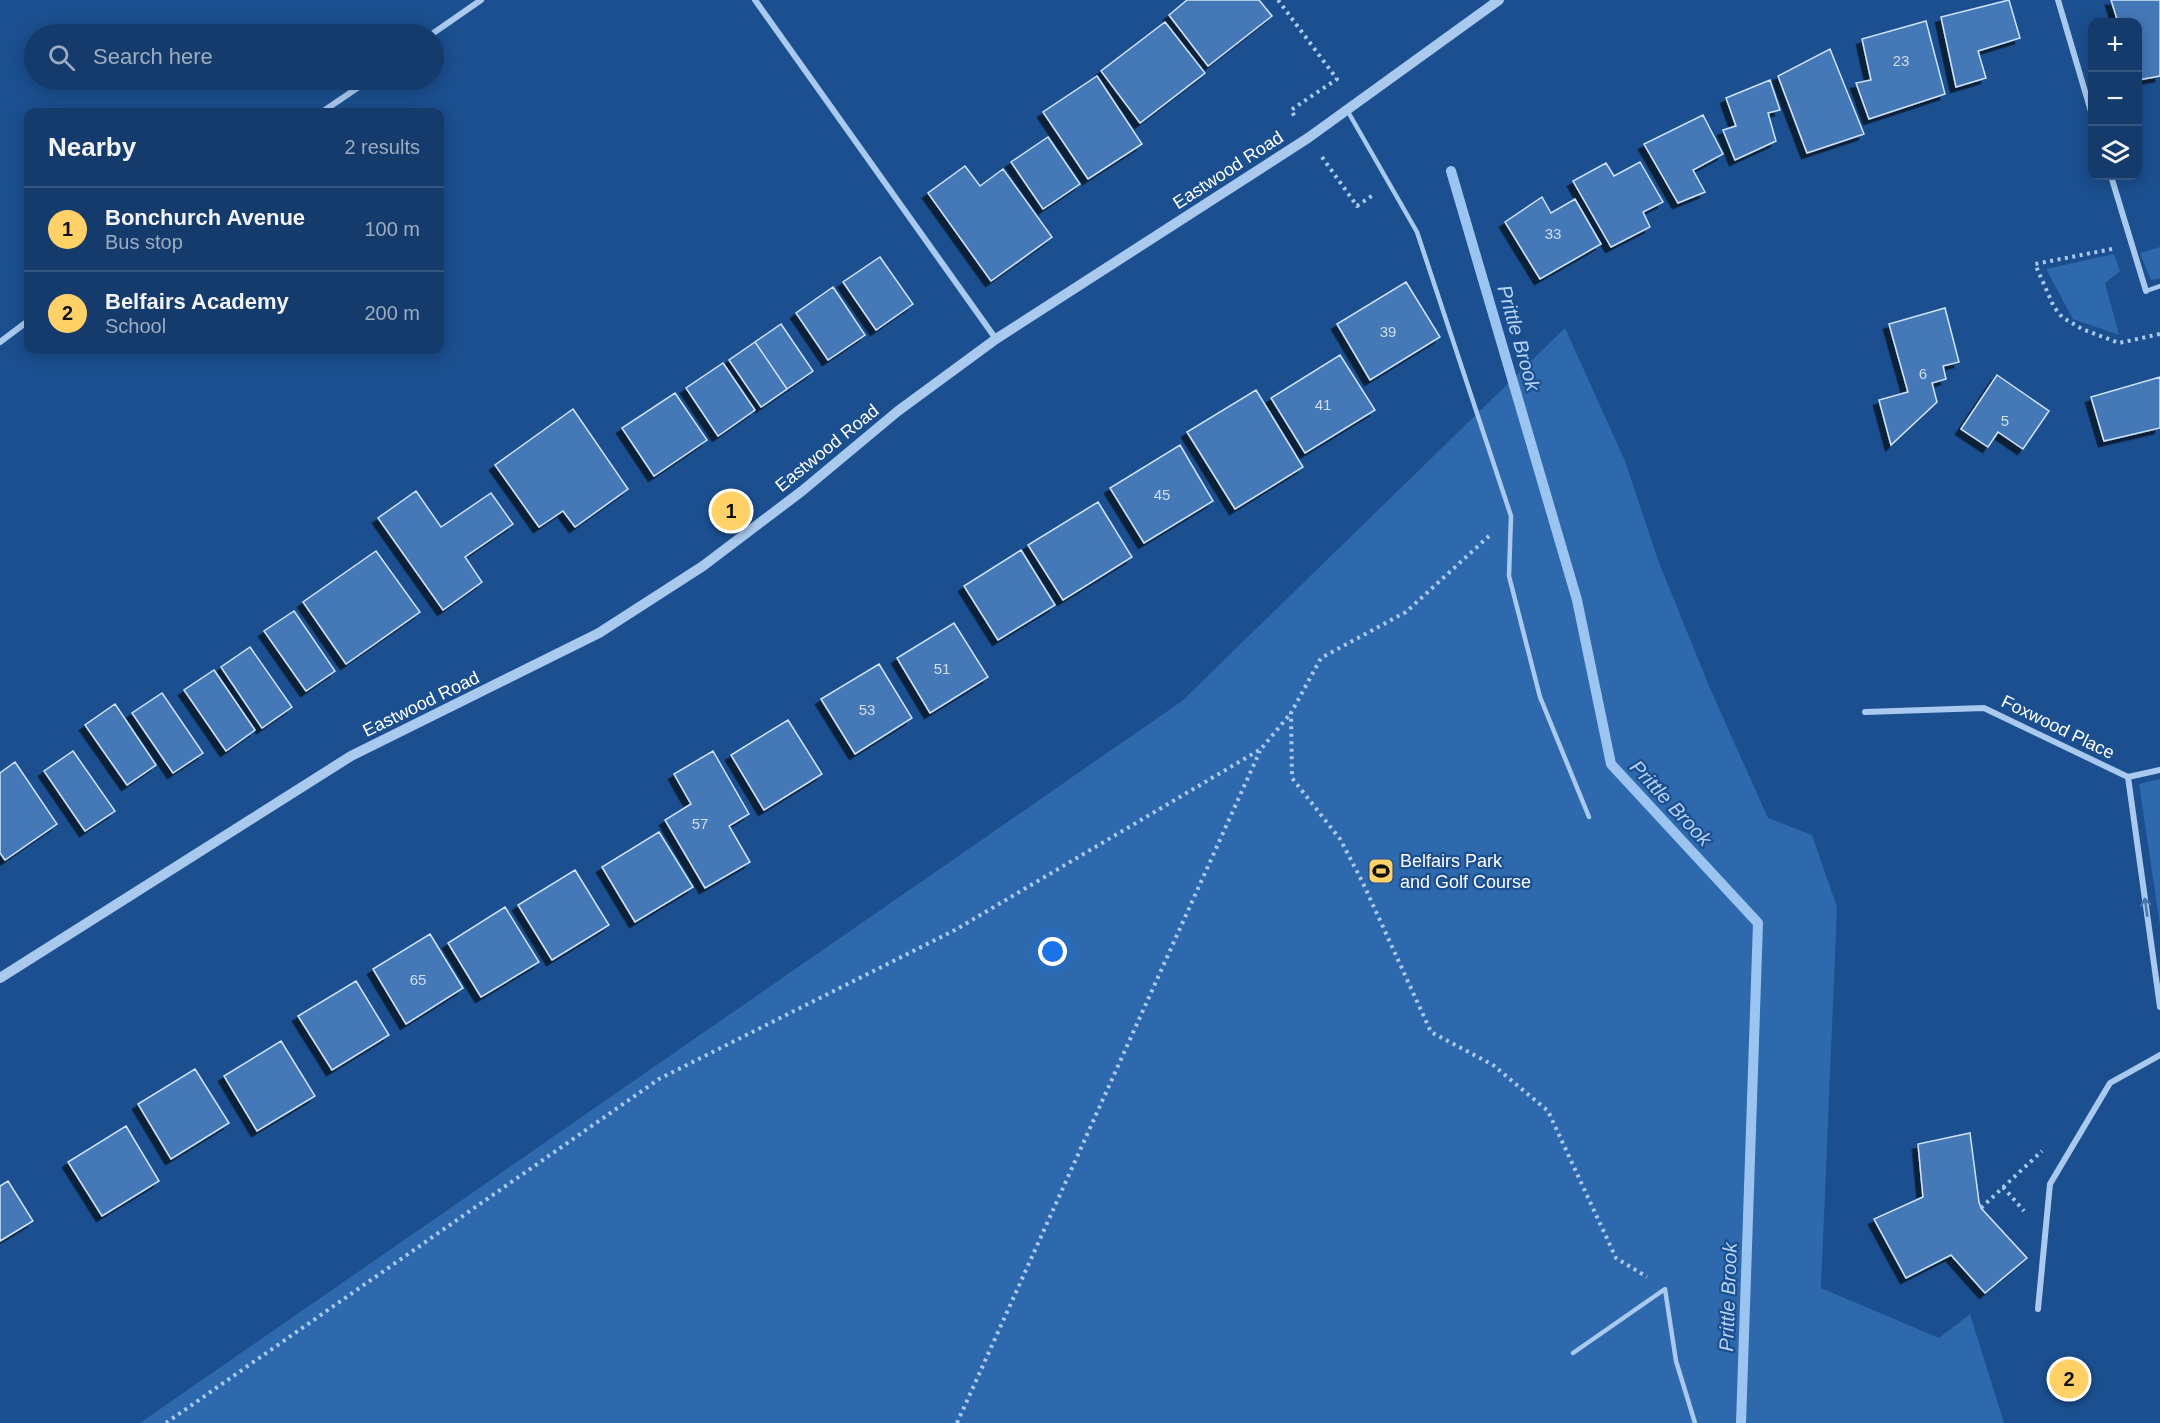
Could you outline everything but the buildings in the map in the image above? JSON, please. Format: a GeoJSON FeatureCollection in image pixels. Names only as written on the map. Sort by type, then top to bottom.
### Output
{"type":"FeatureCollection","features":[{"type":"Feature","properties":{"kind":"street"},"geometry":{"type":"LineString","coordinates":[[444,26],[481,0]]}},
{"type":"Feature","properties":{"kind":"street"},"geometry":{"type":"LineString","coordinates":[[755,0],[996,339]]}},
{"type":"Feature","properties":{"kind":"street","name":"Eastwood Road"},"geometry":{"type":"LineString","coordinates":[[0,978],[351,756],[599,633],[704,566],[802,491],[898,411],[996,339],[1308,138],[1499,0]]}},
{"type":"Feature","properties":{"kind":"street"},"geometry":{"type":"LineString","coordinates":[[2058,0],[2088,101]]}},
{"type":"Feature","properties":{"kind":"street"},"geometry":{"type":"LineString","coordinates":[[328,108],[354,90]]}},
{"type":"Feature","properties":{"kind":"street"},"geometry":{"type":"LineString","coordinates":[[2112,180],[2146,291]]}},
{"type":"Feature","properties":{"kind":"street"},"geometry":{"type":"LineString","coordinates":[[0,342],[24,324]]}},
{"type":"Feature","properties":{"kind":"street","name":"Foxwood Place"},"geometry":{"type":"LineString","coordinates":[[1865,712],[1984,708],[2128,777]]}},
{"type":"Feature","properties":{"kind":"street"},"geometry":{"type":"LineString","coordinates":[[2160,770],[2128,777],[2160,1007]]}},
{"type":"Feature","properties":{"kind":"street"},"geometry":{"type":"LineString","coordinates":[[2038,1309],[2050,1184],[2110,1083],[2160,1055]]}},
{"type":"Feature","properties":{"kind":"lane"},"geometry":{"type":"LineString","coordinates":[[1347,110],[1417,232],[1511,516],[1509,576],[1539,697],[1589,817]]}},
{"type":"Feature","properties":{"kind":"lane"},"geometry":{"type":"LineString","coordinates":[[2146,291],[2160,286]]}},
{"type":"Feature","properties":{"kind":"lane"},"geometry":{"type":"LineString","coordinates":[[1573,1353],[1665,1289],[1676,1360],[1695,1423]]}},
{"type":"Feature","properties":{"kind":"path"},"geometry":{"type":"LineString","coordinates":[[1278,0],[1337,79],[1291,110],[1308,138],[1357,206],[1389,184]]}},
{"type":"Feature","properties":{"kind":"path"},"geometry":{"type":"LineString","coordinates":[[2132,245],[2035,264],[2054,308],[2062,317],[2082,329],[2119,343],[2160,334]]}},
{"type":"Feature","properties":{"kind":"path"},"geometry":{"type":"LineString","coordinates":[[957,1423],[1261,749],[1291,712],[1321,658],[1406,612],[1511,516]]}},
{"type":"Feature","properties":{"kind":"path"},"geometry":{"type":"LineString","coordinates":[[1291,712],[1293,778],[1340,839],[1362,881],[1431,1032],[1492,1065],[1548,1112],[1616,1258],[1665,1289]]}},
{"type":"Feature","properties":{"kind":"path"},"geometry":{"type":"LineString","coordinates":[[165,1423],[659,1080],[955,930],[1261,749]]}},
{"type":"Feature","properties":{"kind":"path"},"geometry":{"type":"LineString","coordinates":[[1981,1208],[2057,1137],[2084,1128]]}},
{"type":"Feature","properties":{"kind":"shaded area"},"geometry":{"type":"Polygon","coordinates":[[[2160,247],[2160,278],[2151,280],[2140,253],[2160,247]]]}},
{"type":"Feature","properties":{"kind":"shaded area"},"geometry":{"type":"Polygon","coordinates":[[[2114,254],[2120,271],[2105,283],[2119,335],[2073,319],[2046,269],[2114,254]]]}},
{"type":"Feature","properties":{"kind":"shaded area","name":"Belfairs Park and Golf Course"},"geometry":{"type":"Polygon","coordinates":[[[1565,328],[1625,461],[1658,560],[1709,686],[1768,818],[1812,835],[1837,907],[1821,1288],[1939,1338],[1970,1314],[2004,1423],[140,1423],[1182,701],[1565,328]]]}},
{"type":"Feature","properties":{"kind":"shaded area"},"geometry":{"type":"Polygon","coordinates":[[[2160,779],[2160,925],[2139,784],[2160,779]]]}},
{"type":"Feature","properties":{"kind":"waterway","name":"Prittle Brook"},"geometry":{"type":"LineString","coordinates":[[1451,171],[1577,600],[1611,764],[1758,923],[1741,1423]]}},
{"type":"Feature","properties":{"kind":"place","name":"Bonchurch Avenue"},"geometry":{"type":"Point","coordinates":[731,511]}},
{"type":"Feature","properties":{"kind":"place","name":"Belfairs Park and Golf Course"},"geometry":{"type":"Point","coordinates":[1381,871]}},
{"type":"Feature","properties":{"kind":"place","name":"Belfairs Academy"},"geometry":{"type":"Point","coordinates":[2069,1379]}}]}
